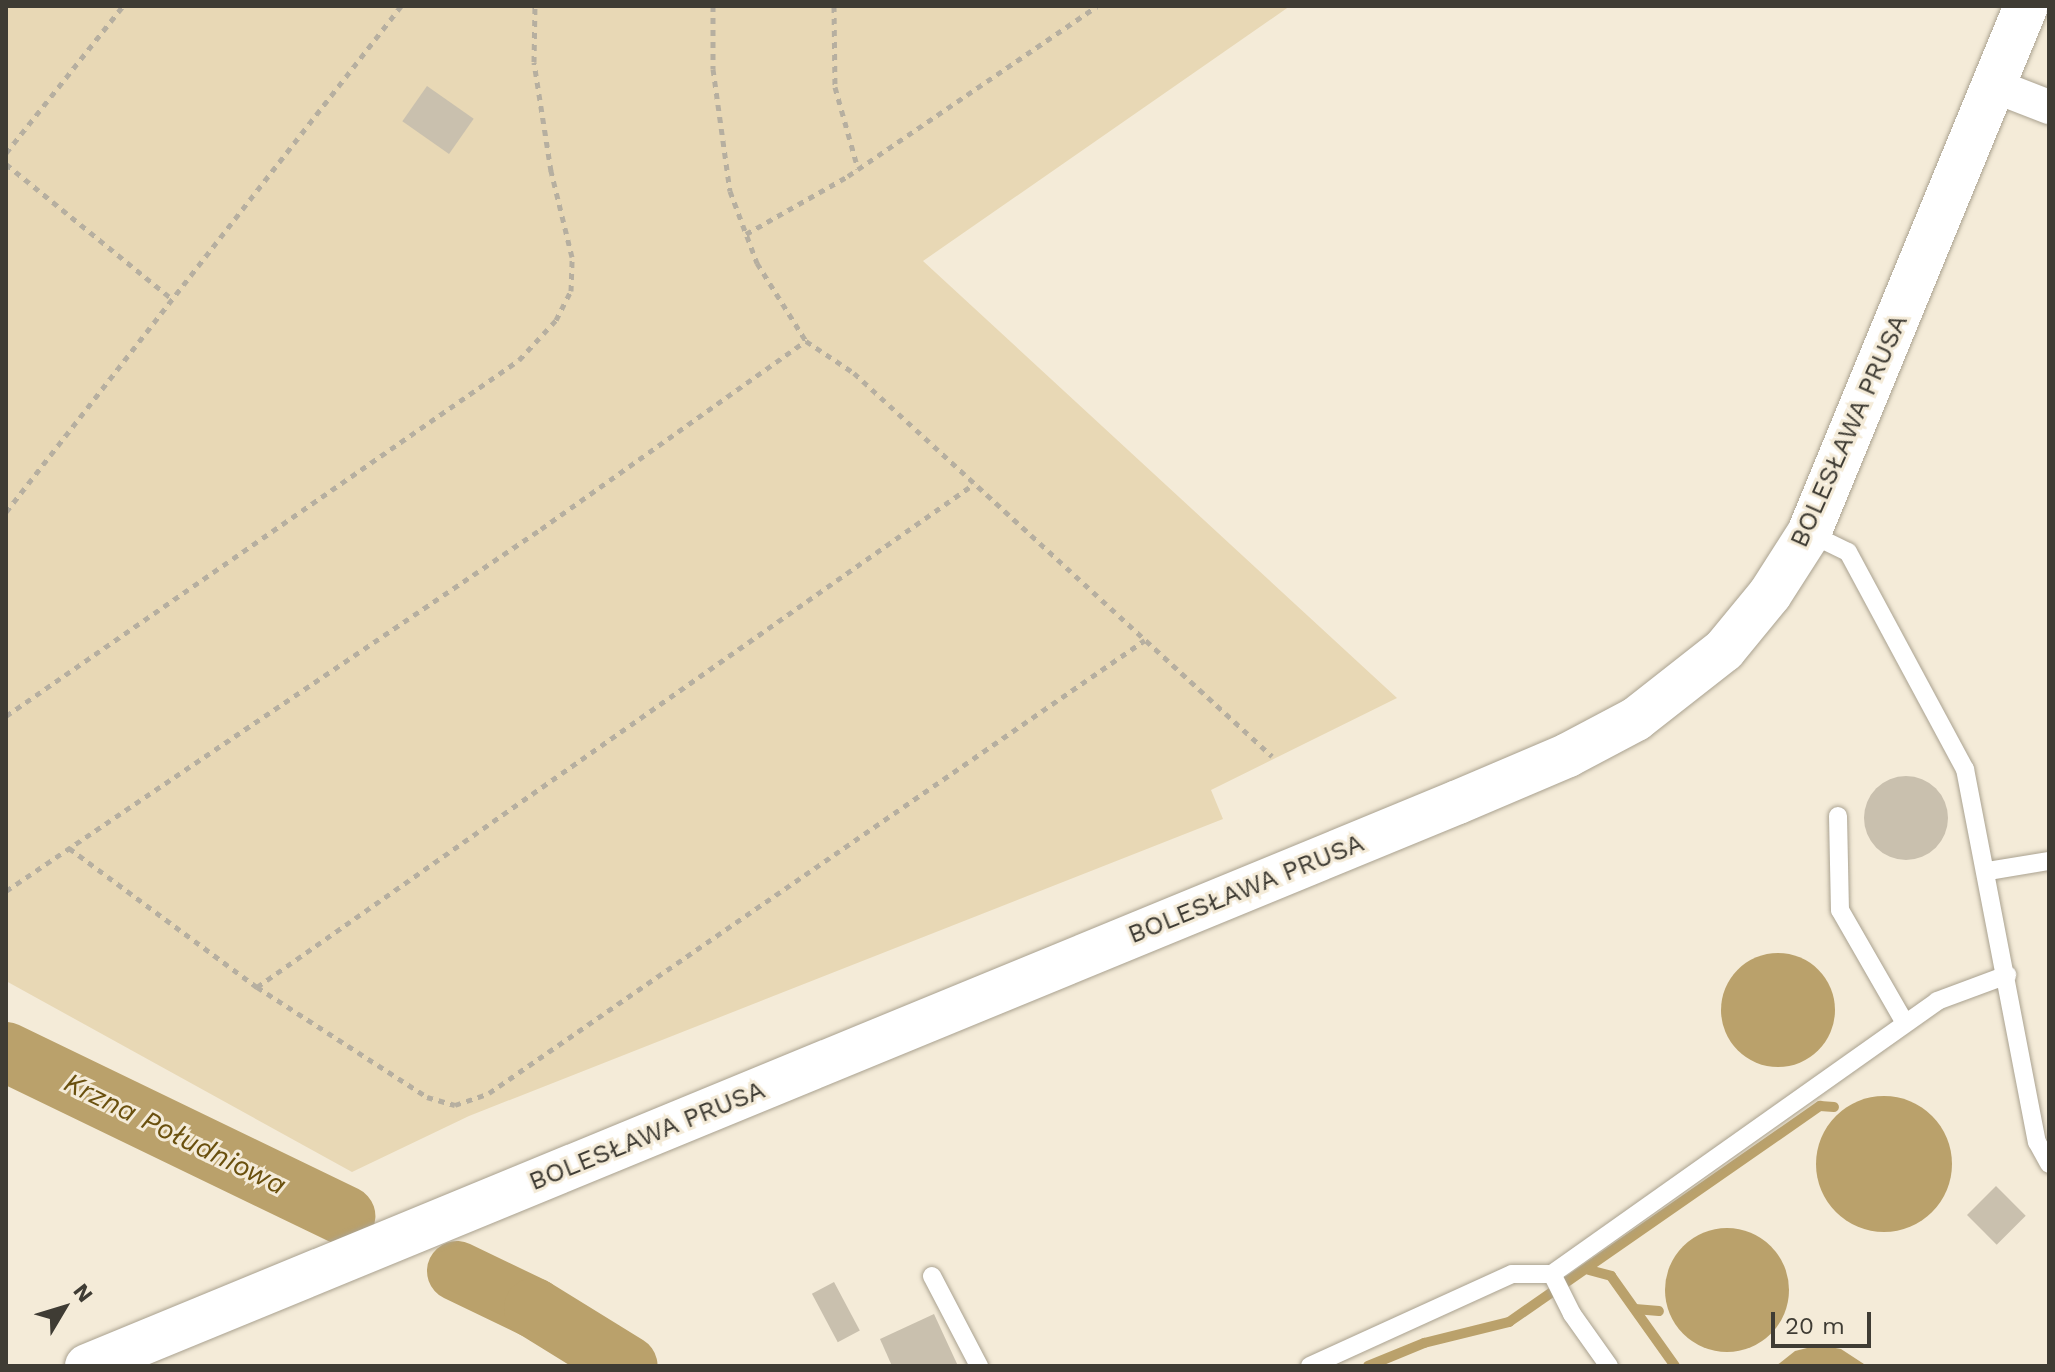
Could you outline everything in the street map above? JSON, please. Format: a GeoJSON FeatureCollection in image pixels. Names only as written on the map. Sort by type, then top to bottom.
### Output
{"type":"FeatureCollection","features":[{"type":"Feature","properties":{"kind":"street","name":"BOLESŁAWA PRUSA"},"geometry":{"type":"LineString","coordinates":[[87,1366],[1568,755],[1636,719],[1724,650],[1770,594],[1809,533],[2026,6]]}},
{"type":"Feature","properties":{"kind":"street"},"geometry":{"type":"LineString","coordinates":[[1995,86],[2049,107]]}},
{"type":"Feature","properties":{"kind":"lane"},"geometry":{"type":"LineString","coordinates":[[1809,533],[1848,552],[1888,619],[1965,769],[1988,871],[2037,1142],[2049,1164]]}},
{"type":"Feature","properties":{"kind":"lane"},"geometry":{"type":"LineString","coordinates":[[1838,816],[1840,910],[1905,1023]]}},
{"type":"Feature","properties":{"kind":"lane"},"geometry":{"type":"LineString","coordinates":[[1988,871],[2049,861]]}},
{"type":"Feature","properties":{"kind":"lane"},"geometry":{"type":"LineString","coordinates":[[1310,1366],[1512,1274],[1552,1274],[1937,1001],[2007,975]]}},
{"type":"Feature","properties":{"kind":"lane"},"geometry":{"type":"LineString","coordinates":[[1552,1274],[1609,1366]]}},
{"type":"Feature","properties":{"kind":"lane"},"geometry":{"type":"LineString","coordinates":[[932,1276],[979,1366]]}},
{"type":"Feature","properties":{"kind":"path"},"geometry":{"type":"LineString","coordinates":[[7,150],[123,6]]}},
{"type":"Feature","properties":{"kind":"path"},"geometry":{"type":"LineString","coordinates":[[6,512],[401,6]]}},
{"type":"Feature","properties":{"kind":"path"},"geometry":{"type":"LineString","coordinates":[[6,716],[519,360],[556,320],[571,291],[572,257],[548,156],[534,62],[535,6]]}},
{"type":"Feature","properties":{"kind":"path"},"geometry":{"type":"LineString","coordinates":[[713,6],[713,69],[730,191],[757,263],[806,341],[854,373],[1272,756]]}},
{"type":"Feature","properties":{"kind":"path"},"geometry":{"type":"LineString","coordinates":[[834,6],[835,87],[858,169]]}},
{"type":"Feature","properties":{"kind":"path"},"geometry":{"type":"LineString","coordinates":[[746,234],[858,169],[1097,6]]}},
{"type":"Feature","properties":{"kind":"path"},"geometry":{"type":"LineString","coordinates":[[6,164],[171,298]]}},
{"type":"Feature","properties":{"kind":"path"},"geometry":{"type":"LineString","coordinates":[[6,891],[541,529],[806,341]]}},
{"type":"Feature","properties":{"kind":"path"},"geometry":{"type":"LineString","coordinates":[[257,987],[974,484]]}},
{"type":"Feature","properties":{"kind":"path"},"geometry":{"type":"LineString","coordinates":[[69,848],[257,987],[427,1097],[455,1105],[489,1093],[1145,640]]}},
{"type":"Feature","properties":{"kind":"shaded area"},"geometry":{"type":"Polygon","coordinates":[[[6,6],[1290,6],[923,261],[1397,698],[1211,790],[1223,819],[469,1116],[352,1172],[6,981],[6,6]]]}},
{"type":"Feature","properties":{"kind":"shaded area"},"geometry":{"type":"Polygon","coordinates":[[[1778,953],[1800,957],[1818,970],[1831,988],[1835,1010],[1831,1032],[1818,1050],[1800,1063],[1778,1067],[1756,1063],[1738,1050],[1725,1032],[1721,1010],[1725,988],[1738,970],[1756,957],[1778,953]]]}},
{"type":"Feature","properties":{"kind":"shaded area"},"geometry":{"type":"Polygon","coordinates":[[[1884,1096],[1910,1101],[1932,1116],[1947,1138],[1952,1164],[1947,1190],[1932,1212],[1910,1227],[1884,1232],[1858,1227],[1836,1212],[1821,1190],[1816,1164],[1821,1138],[1836,1116],[1858,1101],[1884,1096]]]}},
{"type":"Feature","properties":{"kind":"shaded area"},"geometry":{"type":"Polygon","coordinates":[[[1727,1228],[1751,1233],[1771,1246],[1784,1266],[1789,1290],[1784,1314],[1771,1334],[1751,1347],[1727,1352],[1703,1347],[1683,1334],[1670,1314],[1665,1290],[1670,1266],[1683,1246],[1703,1233],[1727,1228]]]}},
{"type":"Feature","properties":{"kind":"shaded area"},"geometry":{"type":"Polygon","coordinates":[[[1819,1345],[1841,1349],[1867,1366],[1776,1366],[1795,1351],[1819,1345]]]}},
{"type":"Feature","properties":{"kind":"building"},"geometry":{"type":"Polygon","coordinates":[[[427,86],[474,119],[449,154],[402,121],[427,86]]]}},
{"type":"Feature","properties":{"kind":"building"},"geometry":{"type":"Polygon","coordinates":[[[1906,776],[1922,779],[1936,788],[1945,802],[1948,818],[1945,834],[1936,848],[1922,857],[1906,860],[1890,857],[1876,848],[1867,834],[1864,818],[1867,802],[1876,788],[1890,779],[1906,776]]]}},
{"type":"Feature","properties":{"kind":"building"},"geometry":{"type":"Polygon","coordinates":[[[1996,1186],[2026,1216],[1997,1245],[1967,1215],[1996,1186]]]}},
{"type":"Feature","properties":{"kind":"building"},"geometry":{"type":"Polygon","coordinates":[[[834,1282],[860,1331],[838,1342],[812,1294],[834,1282]]]}},
{"type":"Feature","properties":{"kind":"building"},"geometry":{"type":"Polygon","coordinates":[[[934,1314],[958,1366],[892,1366],[880,1339],[934,1314]]]}},
{"type":"Feature","properties":{"kind":"waterway","name":"Krzna Południowa"},"geometry":{"type":"LineString","coordinates":[[6,1052],[345,1216]]}},
{"type":"Feature","properties":{"kind":"waterway"},"geometry":{"type":"LineString","coordinates":[[1368,1366],[1424,1343],[1509,1322],[1820,1106],[1834,1107]]}},
{"type":"Feature","properties":{"kind":"waterway"},"geometry":{"type":"LineString","coordinates":[[1589,1270],[1611,1276],[1675,1366]]}},
{"type":"Feature","properties":{"kind":"waterway","name":"Krzna Południowa"},"geometry":{"type":"LineString","coordinates":[[457,1271],[534,1308],[628,1366]]}},
{"type":"Feature","properties":{"kind":"waterway"},"geometry":{"type":"LineString","coordinates":[[1635,1309],[1659,1311]]}}]}
